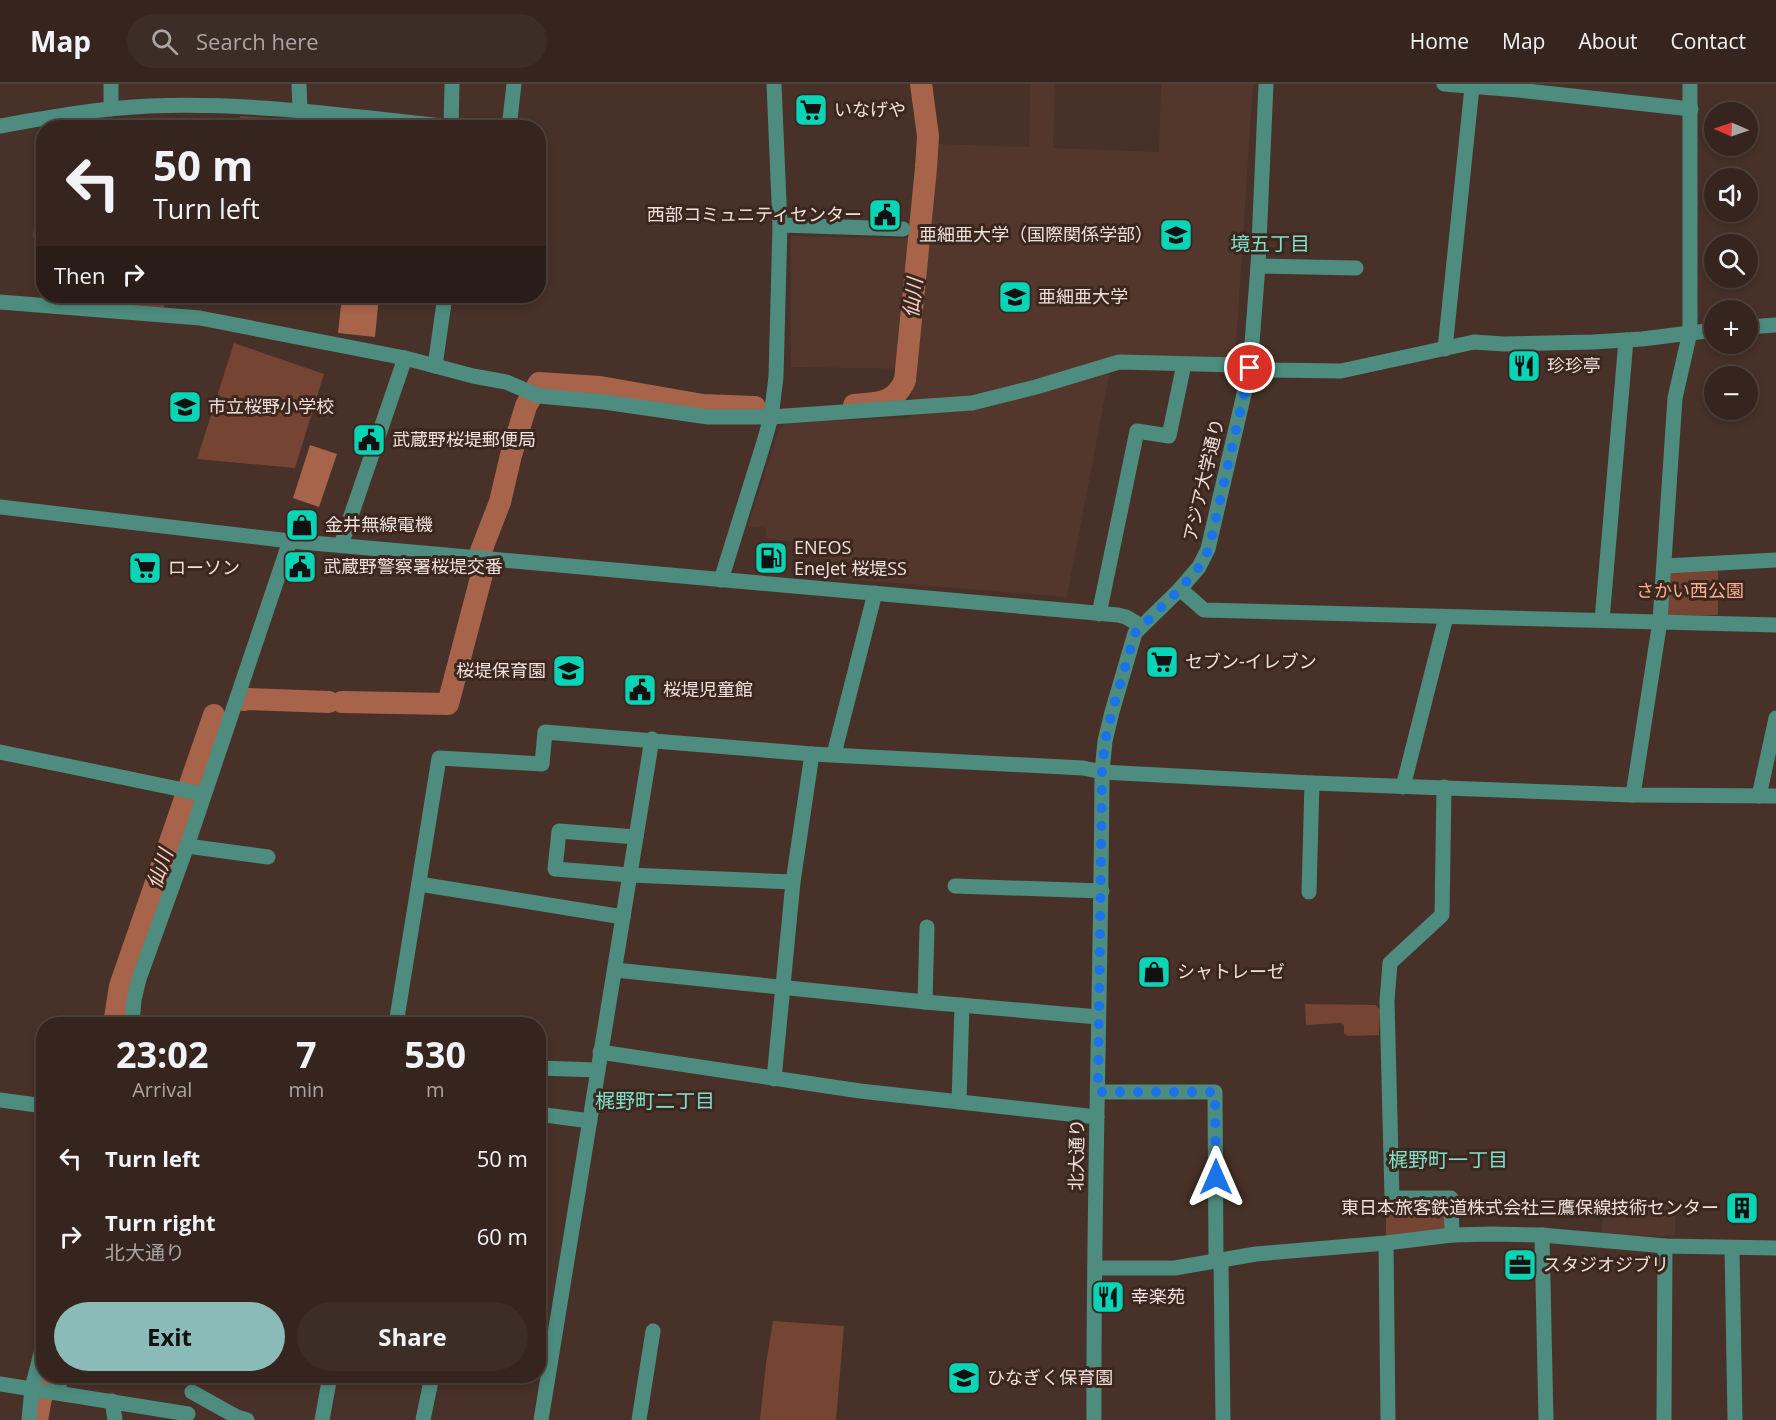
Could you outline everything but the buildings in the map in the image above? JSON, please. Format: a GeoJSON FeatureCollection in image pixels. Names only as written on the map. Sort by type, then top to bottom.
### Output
{"type":"FeatureCollection","features":[{"type":"Feature","properties":{"kind":"street"},"geometry":{"type":"LineString","coordinates":[[111,84],[111,109]]}},
{"type":"Feature","properties":{"kind":"street"},"geometry":{"type":"LineString","coordinates":[[299,84],[300,111]]}},
{"type":"Feature","properties":{"kind":"street"},"geometry":{"type":"LineString","coordinates":[[451,120],[452,84]]}},
{"type":"Feature","properties":{"kind":"street"},"geometry":{"type":"LineString","coordinates":[[510,120],[514,84]]}},
{"type":"Feature","properties":{"kind":"street"},"geometry":{"type":"LineString","coordinates":[[721,580],[771,417],[777,344],[780,225],[774,84]]}},
{"type":"Feature","properties":{"kind":"street","name":"アジア大学通り"},"geometry":{"type":"LineString","coordinates":[[1101,891],[1102,772],[1105,741],[1131,644],[1135,633],[1180,589],[1199,567],[1209,549],[1250,368],[1258,266],[1266,84]]}},
{"type":"Feature","properties":{"kind":"street"},"geometry":{"type":"LineString","coordinates":[[1444,84],[1602,91],[1691,109]]}},
{"type":"Feature","properties":{"kind":"street"},"geometry":{"type":"LineString","coordinates":[[1633,795],[1660,621],[1675,398],[1690,332],[1690,84]]}},
{"type":"Feature","properties":{"kind":"street"},"geometry":{"type":"LineString","coordinates":[[1445,349],[1472,87]]}},
{"type":"Feature","properties":{"kind":"street"},"geometry":{"type":"LineString","coordinates":[[39,120],[111,109],[150,106],[300,111],[385,120]]}},
{"type":"Feature","properties":{"kind":"street"},"geometry":{"type":"LineString","coordinates":[[0,126],[36,120]]}},
{"type":"Feature","properties":{"kind":"street"},"geometry":{"type":"LineString","coordinates":[[780,225],[903,229]]}},
{"type":"Feature","properties":{"kind":"street"},"geometry":{"type":"LineString","coordinates":[[1258,266],[1356,268]]}},
{"type":"Feature","properties":{"kind":"street"},"geometry":{"type":"LineString","coordinates":[[0,302],[200,318],[405,358],[472,376],[506,382],[538,396],[604,402],[708,417],[771,417],[972,403],[1119,362],[1341,371],[1473,342],[1504,344],[1626,340],[1704,331]]}},
{"type":"Feature","properties":{"kind":"street"},"geometry":{"type":"LineString","coordinates":[[435,366],[444,303]]}},
{"type":"Feature","properties":{"kind":"street"},"geometry":{"type":"LineString","coordinates":[[1758,326],[1776,325]]}},
{"type":"Feature","properties":{"kind":"street"},"geometry":{"type":"LineString","coordinates":[[1602,620],[1626,340]]}},
{"type":"Feature","properties":{"kind":"street"},"geometry":{"type":"LineString","coordinates":[[341,545],[405,358]]}},
{"type":"Feature","properties":{"kind":"street"},"geometry":{"type":"LineString","coordinates":[[1099,614],[1137,431],[1169,436],[1184,364]]}},
{"type":"Feature","properties":{"kind":"street"},"geometry":{"type":"LineString","coordinates":[[0,507],[290,541],[1099,614],[1126,617],[1141,626]]}},
{"type":"Feature","properties":{"kind":"street"},"geometry":{"type":"LineString","coordinates":[[133,1017],[139,979],[186,846],[191,791],[290,541]]}},
{"type":"Feature","properties":{"kind":"street"},"geometry":{"type":"LineString","coordinates":[[1664,566],[1776,560]]}},
{"type":"Feature","properties":{"kind":"street"},"geometry":{"type":"LineString","coordinates":[[1180,589],[1204,610],[1776,625]]}},
{"type":"Feature","properties":{"kind":"street"},"geometry":{"type":"LineString","coordinates":[[834,754],[875,593]]}},
{"type":"Feature","properties":{"kind":"street"},"geometry":{"type":"LineString","coordinates":[[1402,787],[1446,617]]}},
{"type":"Feature","properties":{"kind":"street"},"geometry":{"type":"LineString","coordinates":[[1759,796],[1776,718]]}},
{"type":"Feature","properties":{"kind":"street"},"geometry":{"type":"LineString","coordinates":[[397,1017],[439,758],[542,764],[545,732],[812,753],[1312,783],[1633,795],[1776,796]]}},
{"type":"Feature","properties":{"kind":"street"},"geometry":{"type":"LineString","coordinates":[[541,1420],[652,739]]}},
{"type":"Feature","properties":{"kind":"street"},"geometry":{"type":"LineString","coordinates":[[0,752],[191,791]]}},
{"type":"Feature","properties":{"kind":"street"},"geometry":{"type":"LineString","coordinates":[[774,1078],[793,882],[812,753]]}},
{"type":"Feature","properties":{"kind":"street"},"geometry":{"type":"LineString","coordinates":[[1309,892],[1312,783]]}},
{"type":"Feature","properties":{"kind":"street"},"geometry":{"type":"LineString","coordinates":[[1444,787],[1442,915],[1390,963],[1387,1011],[1392,1198],[1451,1198],[1452,1235]]}},
{"type":"Feature","properties":{"kind":"street"},"geometry":{"type":"LineString","coordinates":[[636,837],[559,831],[555,869],[630,875],[793,882]]}},
{"type":"Feature","properties":{"kind":"street"},"geometry":{"type":"LineString","coordinates":[[186,846],[268,857]]}},
{"type":"Feature","properties":{"kind":"street"},"geometry":{"type":"LineString","coordinates":[[419,884],[623,917]]}},
{"type":"Feature","properties":{"kind":"street"},"geometry":{"type":"LineString","coordinates":[[955,886],[1101,891]]}},
{"type":"Feature","properties":{"kind":"street","name":"北大通り"},"geometry":{"type":"LineString","coordinates":[[1094,1420],[1101,891]]}},
{"type":"Feature","properties":{"kind":"street"},"geometry":{"type":"LineString","coordinates":[[926,1002],[927,927]]}},
{"type":"Feature","properties":{"kind":"street"},"geometry":{"type":"LineString","coordinates":[[615,970],[1098,1017]]}},
{"type":"Feature","properties":{"kind":"street"},"geometry":{"type":"LineString","coordinates":[[959,1102],[962,1005]]}},
{"type":"Feature","properties":{"kind":"street"},"geometry":{"type":"LineString","coordinates":[[600,1052],[774,1078],[1097,1117]]}},
{"type":"Feature","properties":{"kind":"street"},"geometry":{"type":"LineString","coordinates":[[546,1068],[598,1070]]}},
{"type":"Feature","properties":{"kind":"street"},"geometry":{"type":"LineString","coordinates":[[1098,1092],[1215,1092],[1223,1420]]}},
{"type":"Feature","properties":{"kind":"street"},"geometry":{"type":"LineString","coordinates":[[0,1100],[36,1105]]}},
{"type":"Feature","properties":{"kind":"street"},"geometry":{"type":"LineString","coordinates":[[546,1115],[590,1121]]}},
{"type":"Feature","properties":{"kind":"street"},"geometry":{"type":"LineString","coordinates":[[1095,1268],[1157,1269],[1219,1262],[1256,1254],[1452,1235],[1542,1235],[1665,1246],[1776,1248]]}},
{"type":"Feature","properties":{"kind":"street"},"geometry":{"type":"LineString","coordinates":[[1542,1235],[1546,1420]]}},
{"type":"Feature","properties":{"kind":"street"},"geometry":{"type":"LineString","coordinates":[[1386,1243],[1388,1420]]}},
{"type":"Feature","properties":{"kind":"street"},"geometry":{"type":"LineString","coordinates":[[1664,1420],[1665,1246]]}},
{"type":"Feature","properties":{"kind":"street"},"geometry":{"type":"LineString","coordinates":[[1732,1248],[1735,1420]]}},
{"type":"Feature","properties":{"kind":"street"},"geometry":{"type":"LineString","coordinates":[[639,1420],[653,1331]]}},
{"type":"Feature","properties":{"kind":"street"},"geometry":{"type":"LineString","coordinates":[[29,1420],[36,1373]]}},
{"type":"Feature","properties":{"kind":"street"},"geometry":{"type":"LineString","coordinates":[[55,1391],[58,1383]]}},
{"type":"Feature","properties":{"kind":"street"},"geometry":{"type":"LineString","coordinates":[[322,1420],[329,1383]]}},
{"type":"Feature","properties":{"kind":"street"},"geometry":{"type":"LineString","coordinates":[[423,1420],[431,1383]]}},
{"type":"Feature","properties":{"kind":"street"},"geometry":{"type":"LineString","coordinates":[[0,1384],[188,1414]]}},
{"type":"Feature","properties":{"kind":"street"},"geometry":{"type":"LineString","coordinates":[[192,1392],[237,1417],[247,1420]]}},
{"type":"Feature","properties":{"kind":"street"},"geometry":{"type":"LineString","coordinates":[[112,1401],[115,1420]]}},
{"type":"Feature","properties":{"kind":"shaded area","name":"亜細亜大学"},"geometry":{"type":"Polygon","coordinates":[[[1030,84],[1055,84],[1053,148],[1159,152],[1161,84],[1253,84],[1235,359],[1113,355],[1067,597],[824,577],[826,546],[765,538],[766,528],[748,526],[779,430],[787,422],[911,418],[913,369],[791,367],[791,236],[925,239],[934,144],[1029,147],[1030,84]]]}},
{"type":"Feature","properties":{"kind":"shaded area"},"geometry":{"type":"Polygon","coordinates":[[[341,303],[378,303],[375,337],[338,333],[341,303]]]}},
{"type":"Feature","properties":{"kind":"shaded area"},"geometry":{"type":"Polygon","coordinates":[[[310,445],[337,454],[319,507],[293,498],[310,445]]]}},
{"type":"Feature","properties":{"kind":"shaded area"},"geometry":{"type":"Polygon","coordinates":[[[1603,1200],[1676,1202],[1675,1236],[1602,1235],[1603,1200]]]}},
{"type":"Feature","properties":{"kind":"green space"},"geometry":{"type":"Polygon","coordinates":[[[240,116],[296,120],[240,120],[240,116]]]}},
{"type":"Feature","properties":{"kind":"green space"},"geometry":{"type":"Polygon","coordinates":[[[36,211],[36,237],[33,237],[36,211]]]}},
{"type":"Feature","properties":{"kind":"green space"},"geometry":{"type":"Polygon","coordinates":[[[101,303],[164,303],[164,310],[101,307],[101,303]]]}},
{"type":"Feature","properties":{"kind":"green space"},"geometry":{"type":"Polygon","coordinates":[[[234,343],[324,374],[295,468],[197,459],[234,343]]]}},
{"type":"Feature","properties":{"kind":"green space","name":"さかい西公園"},"geometry":{"type":"Polygon","coordinates":[[[1718,566],[1718,615],[1663,615],[1666,568],[1718,566]]]}},
{"type":"Feature","properties":{"kind":"green space"},"geometry":{"type":"Polygon","coordinates":[[[1305,1004],[1376,1005],[1380,1010],[1379,1035],[1348,1036],[1344,1033],[1344,1025],[1341,1023],[1306,1025],[1305,1004]]]}},
{"type":"Feature","properties":{"kind":"green space"},"geometry":{"type":"Polygon","coordinates":[[[1386,1201],[1445,1203],[1444,1232],[1386,1236],[1386,1201]]]}},
{"type":"Feature","properties":{"kind":"green space"},"geometry":{"type":"Polygon","coordinates":[[[773,1321],[844,1326],[836,1420],[760,1420],[773,1321]]]}},
{"type":"Feature","properties":{"kind":"waterway","name":"仙川"},"geometry":{"type":"LineString","coordinates":[[854,405],[878,403],[891,398],[905,380],[928,136],[921,84]]}},
{"type":"Feature","properties":{"kind":"waterway","name":"仙川"},"geometry":{"type":"LineString","coordinates":[[481,551],[500,502],[526,406],[539,383],[600,387],[703,405],[755,407]]}},
{"type":"Feature","properties":{"kind":"waterway","name":"仙川"},"geometry":{"type":"LineString","coordinates":[[342,702],[448,704],[482,574]]}},
{"type":"Feature","properties":{"kind":"waterway","name":"仙川"},"geometry":{"type":"LineString","coordinates":[[244,700],[329,702]]}},
{"type":"Feature","properties":{"kind":"waterway","name":"仙川"},"geometry":{"type":"LineString","coordinates":[[115,1017],[120,986],[214,715]]}},
{"type":"Feature","properties":{"kind":"waterway","name":"仙川"},"geometry":{"type":"LineString","coordinates":[[37,1420],[44,1383]]}},
{"type":"Feature","properties":{"kind":"place","name":"いなげや"},"geometry":{"type":"Point","coordinates":[811,110]}},
{"type":"Feature","properties":{"kind":"place","name":"西部コミュニティセンター"},"geometry":{"type":"Point","coordinates":[885,215]}},
{"type":"Feature","properties":{"kind":"place","name":"亜細亜大学（国際関係学部）"},"geometry":{"type":"Point","coordinates":[1176,235]}},
{"type":"Feature","properties":{"kind":"place","name":"亜細亜大学"},"geometry":{"type":"Point","coordinates":[1015,297]}},
{"type":"Feature","properties":{"kind":"place","name":"珍珍亭"},"geometry":{"type":"Point","coordinates":[1524,366]}},
{"type":"Feature","properties":{"kind":"place","name":"市立桜野小学校"},"geometry":{"type":"Point","coordinates":[185,407]}},
{"type":"Feature","properties":{"kind":"place","name":"武蔵野桜堤郵便局"},"geometry":{"type":"Point","coordinates":[369,440]}},
{"type":"Feature","properties":{"kind":"place","name":"金井無線電機"},"geometry":{"type":"Point","coordinates":[302,525]}},
{"type":"Feature","properties":{"kind":"place","name":"ENEOS EneJet 桜堤SS"},"geometry":{"type":"Point","coordinates":[771,558]}},
{"type":"Feature","properties":{"kind":"place","name":"武蔵野警察署桜堤交番"},"geometry":{"type":"Point","coordinates":[300,567]}},
{"type":"Feature","properties":{"kind":"place","name":"ローソン"},"geometry":{"type":"Point","coordinates":[145,568]}},
{"type":"Feature","properties":{"kind":"place","name":"セブン-イレブン"},"geometry":{"type":"Point","coordinates":[1162,662]}},
{"type":"Feature","properties":{"kind":"place","name":"桜堤保育園"},"geometry":{"type":"Point","coordinates":[569,671]}},
{"type":"Feature","properties":{"kind":"place","name":"桜堤児童館"},"geometry":{"type":"Point","coordinates":[640,690]}},
{"type":"Feature","properties":{"kind":"place","name":"シャトレーゼ"},"geometry":{"type":"Point","coordinates":[1154,972]}},
{"type":"Feature","properties":{"kind":"place","name":"東日本旅客鉄道株式会社三鷹保線技術センター"},"geometry":{"type":"Point","coordinates":[1742,1208]}},
{"type":"Feature","properties":{"kind":"place","name":"スタジオジブリ"},"geometry":{"type":"Point","coordinates":[1520,1265]}},
{"type":"Feature","properties":{"kind":"place","name":"幸楽苑"},"geometry":{"type":"Point","coordinates":[1108,1297]}},
{"type":"Feature","properties":{"kind":"place","name":"ひなぎく保育園"},"geometry":{"type":"Point","coordinates":[964,1378]}},
{"type":"Feature","properties":{"kind":"district","name":"境五丁目"},"geometry":{"type":"Point","coordinates":[1270,244]}},
{"type":"Feature","properties":{"kind":"district","name":"梶野町二丁目"},"geometry":{"type":"Point","coordinates":[655,1101]}},
{"type":"Feature","properties":{"kind":"district","name":"梶野町一丁目"},"geometry":{"type":"Point","coordinates":[1448,1160]}},
{"type":"Feature","properties":{"kind":"route"},"geometry":{"type":"LineString","coordinates":[[1216,1177],[1215,1092],[1098,1092],[1102,772],[1105,741],[1135,633],[1180,589],[1199,567],[1209,549],[1250,368]]}}]}
